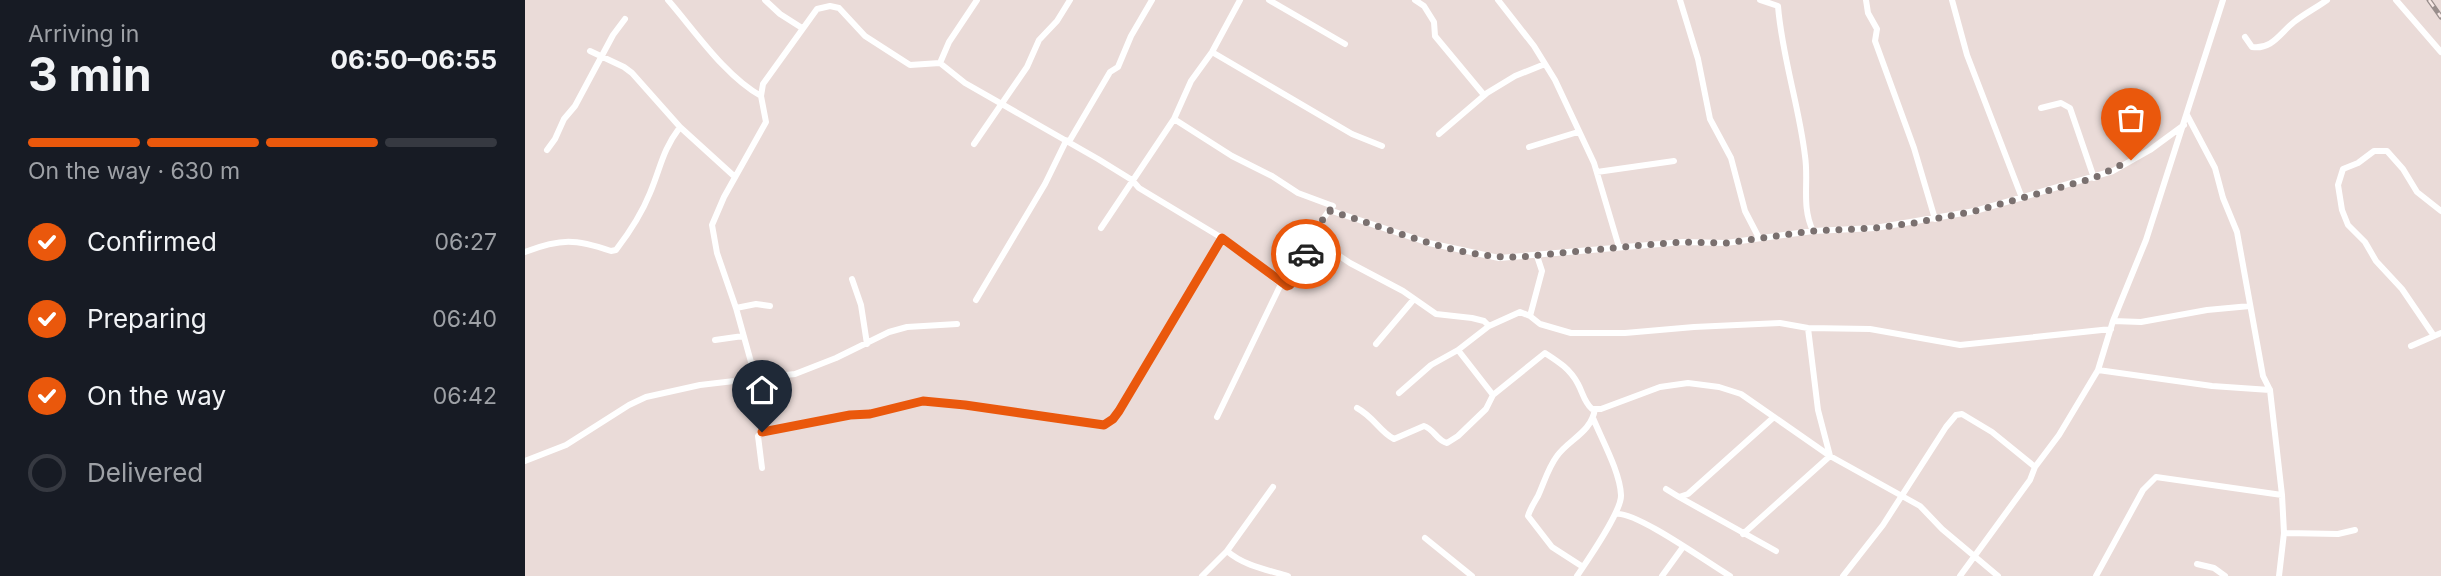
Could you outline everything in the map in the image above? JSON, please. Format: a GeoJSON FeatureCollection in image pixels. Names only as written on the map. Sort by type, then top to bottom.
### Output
{"type":"FeatureCollection","features":[{"type":"Feature","properties":{"kind":"street"},"geometry":{"type":"LineString","coordinates":[[668,0],[725,66],[761,96]]}},
{"type":"Feature","properties":{"kind":"street"},"geometry":{"type":"LineString","coordinates":[[765,0],[780,15],[802,28]]}},
{"type":"Feature","properties":{"kind":"street"},"geometry":{"type":"LineString","coordinates":[[940,63],[949,42],[978,0]]}},
{"type":"Feature","properties":{"kind":"street"},"geometry":{"type":"LineString","coordinates":[[974,144],[1027,67],[1039,40],[1057,21],[1070,0]]}},
{"type":"Feature","properties":{"kind":"street"},"geometry":{"type":"LineString","coordinates":[[977,300],[1045,184],[1066,141],[1070,140],[1109,72],[1118,67],[1131,36],[1152,0]]}},
{"type":"Feature","properties":{"kind":"street"},"geometry":{"type":"LineString","coordinates":[[1101,228],[1174,118],[1191,81],[1212,52],[1240,0]]}},
{"type":"Feature","properties":{"kind":"street"},"geometry":{"type":"LineString","coordinates":[[1269,0],[1345,44]]}},
{"type":"Feature","properties":{"kind":"street"},"geometry":{"type":"LineString","coordinates":[[1415,0],[1424,6],[1434,22],[1436,36],[1485,95]]}},
{"type":"Feature","properties":{"kind":"street"},"geometry":{"type":"LineString","coordinates":[[1498,0],[1545,64],[1597,172],[1619,247]]}},
{"type":"Feature","properties":{"kind":"street"},"geometry":{"type":"LineString","coordinates":[[1680,0],[1698,59],[1710,119],[1731,158],[1745,211],[1759,238]]}},
{"type":"Feature","properties":{"kind":"street"},"geometry":{"type":"LineString","coordinates":[[1760,0],[1778,6],[1779,29],[1805,153],[1805,196],[1808,219],[1813,231]]}},
{"type":"Feature","properties":{"kind":"street"},"geometry":{"type":"LineString","coordinates":[[1866,0],[1868,13],[1877,29],[1875,41],[1901,109],[1935,219]]}},
{"type":"Feature","properties":{"kind":"street"},"geometry":{"type":"LineString","coordinates":[[1952,0],[1974,75],[2022,198]]}},
{"type":"Feature","properties":{"kind":"street"},"geometry":{"type":"LineString","coordinates":[[1960,576],[2030,480],[2035,467],[2071,417],[2098,370],[2113,321],[2146,240],[2223,0]]}},
{"type":"Feature","properties":{"kind":"street"},"geometry":{"type":"LineString","coordinates":[[2245,37],[2252,47],[2261,48],[2273,42],[2294,22],[2327,0]]}},
{"type":"Feature","properties":{"kind":"street"},"geometry":{"type":"LineString","coordinates":[[2396,0],[2441,52]]}},
{"type":"Feature","properties":{"kind":"street"},"geometry":{"type":"LineString","coordinates":[[756,380],[717,253],[712,225],[714,216],[766,122],[761,96],[763,84],[817,9],[830,6],[839,8],[865,36],[910,65],[940,63],[965,83],[1132,180],[1139,188],[1222,238],[1281,284],[1290,285],[1323,219],[1333,206]]}},
{"type":"Feature","properties":{"kind":"street"},"geometry":{"type":"LineString","coordinates":[[547,150],[563,119],[575,106],[625,19]]}},
{"type":"Feature","properties":{"kind":"street"},"geometry":{"type":"LineString","coordinates":[[590,51],[632,73],[680,127],[735,177]]}},
{"type":"Feature","properties":{"kind":"street"},"geometry":{"type":"LineString","coordinates":[[1212,52],[1352,134],[1382,146]]}},
{"type":"Feature","properties":{"kind":"street"},"geometry":{"type":"LineString","coordinates":[[1439,134],[1485,95],[1515,76],[1545,64]]}},
{"type":"Feature","properties":{"kind":"street"},"geometry":{"type":"LineString","coordinates":[[2041,108],[2061,103],[2070,108],[2094,178]]}},
{"type":"Feature","properties":{"kind":"street"},"geometry":{"type":"LineString","coordinates":[[2187,115],[2215,169],[2237,232],[2263,376],[2270,390],[2284,533],[2279,576]]}},
{"type":"Feature","properties":{"kind":"street"},"geometry":{"type":"LineString","coordinates":[[1174,118],[1232,156],[1272,176],[1298,193],[1333,206]]}},
{"type":"Feature","properties":{"kind":"street"},"geometry":{"type":"LineString","coordinates":[[1333,206],[1329,211],[1429,243],[1499,258],[1682,242],[1726,243],[1935,219],[2022,198],[2113,171],[2150,150],[2183,125]]}},
{"type":"Feature","properties":{"kind":"street"},"geometry":{"type":"LineString","coordinates":[[525,251],[542,245],[580,240],[615,250],[629,233],[649,195],[667,145],[680,127]]}},
{"type":"Feature","properties":{"kind":"street"},"geometry":{"type":"LineString","coordinates":[[1529,147],[1578,132]]}},
{"type":"Feature","properties":{"kind":"street"},"geometry":{"type":"LineString","coordinates":[[2411,346],[2438,335],[2402,289],[2375,261],[2365,242],[2348,225],[2342,210],[2338,185],[2343,169],[2358,163],[2374,151],[2387,151],[2417,192],[2441,211]]}},
{"type":"Feature","properties":{"kind":"street"},"geometry":{"type":"LineString","coordinates":[[1597,172],[1674,161]]}},
{"type":"Feature","properties":{"kind":"street"},"geometry":{"type":"LineString","coordinates":[[762,468],[758,436],[762,432],[850,415],[870,414],[912,402],[965,405],[1104,425],[1109,423],[1145,371],[1222,238]]}},
{"type":"Feature","properties":{"kind":"street"},"geometry":{"type":"LineString","coordinates":[[1314,239],[1436,314],[1472,318],[1484,321],[1489,326]]}},
{"type":"Feature","properties":{"kind":"street"},"geometry":{"type":"LineString","coordinates":[[1530,316],[1542,271],[1537,256]]}},
{"type":"Feature","properties":{"kind":"street"},"geometry":{"type":"LineString","coordinates":[[852,279],[861,305],[867,344]]}},
{"type":"Feature","properties":{"kind":"street"},"geometry":{"type":"LineString","coordinates":[[1217,417],[1281,284]]}},
{"type":"Feature","properties":{"kind":"street"},"geometry":{"type":"LineString","coordinates":[[1376,344],[1414,299]]}},
{"type":"Feature","properties":{"kind":"street"},"geometry":{"type":"LineString","coordinates":[[736,308],[755,304],[771,306]]}},
{"type":"Feature","properties":{"kind":"street"},"geometry":{"type":"LineString","coordinates":[[2113,321],[2141,322],[2193,312],[2250,306]]}},
{"type":"Feature","properties":{"kind":"street"},"geometry":{"type":"LineString","coordinates":[[1399,393],[1431,365],[1458,350],[1489,326],[1520,312],[1540,324],[1591,335],[1749,324],[1792,324],[1808,328],[1870,329],[1960,345],[2111,329]]}},
{"type":"Feature","properties":{"kind":"street"},"geometry":{"type":"LineString","coordinates":[[525,461],[566,445],[646,397],[700,385],[795,374],[889,332],[907,327],[957,324]]}},
{"type":"Feature","properties":{"kind":"street"},"geometry":{"type":"LineString","coordinates":[[1808,328],[1818,410],[1830,456]]}},
{"type":"Feature","properties":{"kind":"street"},"geometry":{"type":"LineString","coordinates":[[715,340],[743,335]]}},
{"type":"Feature","properties":{"kind":"street"},"geometry":{"type":"LineString","coordinates":[[1458,350],[1493,395]]}},
{"type":"Feature","properties":{"kind":"street"},"geometry":{"type":"LineString","coordinates":[[1357,408],[1374,419],[1387,435],[1394,439],[1424,426],[1447,443],[1486,409],[1493,395],[1545,353],[1568,369],[1587,405],[1595,409],[1660,387],[1688,383],[1729,390],[1741,394],[1830,456],[1920,506],[1998,576]]}},
{"type":"Feature","properties":{"kind":"street"},"geometry":{"type":"LineString","coordinates":[[2098,370],[2213,386],[2270,390]]}},
{"type":"Feature","properties":{"kind":"street"},"geometry":{"type":"LineString","coordinates":[[1583,567],[1552,547],[1528,516],[1559,452],[1576,440],[1593,418],[1595,409]]}},
{"type":"Feature","properties":{"kind":"street"},"geometry":{"type":"LineString","coordinates":[[1843,576],[1883,524],[1946,427],[1957,415],[1962,414],[1991,432],[2035,467]]}},
{"type":"Feature","properties":{"kind":"street"},"geometry":{"type":"LineString","coordinates":[[1679,497],[1692,491],[1774,417]]}},
{"type":"Feature","properties":{"kind":"street"},"geometry":{"type":"LineString","coordinates":[[1577,576],[1616,514],[1622,497],[1618,480],[1593,418]]}},
{"type":"Feature","properties":{"kind":"street"},"geometry":{"type":"LineString","coordinates":[[1743,534],[1830,456]]}},
{"type":"Feature","properties":{"kind":"street"},"geometry":{"type":"LineString","coordinates":[[2096,576],[2143,491],[2156,477],[2282,495]]}},
{"type":"Feature","properties":{"kind":"street"},"geometry":{"type":"LineString","coordinates":[[1202,576],[1227,551],[1273,487]]}},
{"type":"Feature","properties":{"kind":"street"},"geometry":{"type":"LineString","coordinates":[[1666,489],[1776,551]]}},
{"type":"Feature","properties":{"kind":"street"},"geometry":{"type":"LineString","coordinates":[[1616,514],[1624,513],[1654,528],[1730,576]]}},
{"type":"Feature","properties":{"kind":"street"},"geometry":{"type":"LineString","coordinates":[[2284,533],[2329,535],[2355,530]]}},
{"type":"Feature","properties":{"kind":"street"},"geometry":{"type":"LineString","coordinates":[[1425,538],[1472,576]]}},
{"type":"Feature","properties":{"kind":"street"},"geometry":{"type":"LineString","coordinates":[[1662,576],[1683,547]]}},
{"type":"Feature","properties":{"kind":"street"},"geometry":{"type":"LineString","coordinates":[[1227,551],[1249,564],[1289,576]]}},
{"type":"Feature","properties":{"kind":"street"},"geometry":{"type":"LineString","coordinates":[[2197,564],[2214,568],[2225,576]]}},
{"type":"Feature","properties":{"kind":"railway"},"geometry":{"type":"LineString","coordinates":[[2429,0],[2441,17]]}},
{"type":"Feature","properties":{"kind":"way so far"},"geometry":{"type":"LineString","coordinates":[[1306,254],[1323,219],[1333,206],[1329,211],[1360,219],[1429,243],[1499,258],[1520,257],[1682,242],[1726,243],[1813,231],[1914,223],[1975,211],[2094,178],[2131,160]]}},
{"type":"Feature","properties":{"kind":"route"},"geometry":{"type":"LineString","coordinates":[[762,432],[850,415],[870,414],[923,401],[1104,425],[1119,411],[1222,238],[1287,286],[1306,254]]}}]}
